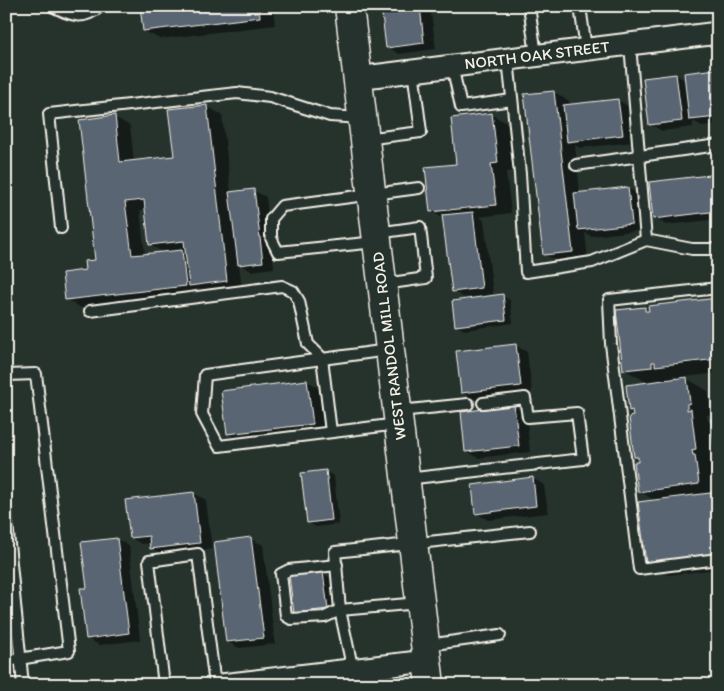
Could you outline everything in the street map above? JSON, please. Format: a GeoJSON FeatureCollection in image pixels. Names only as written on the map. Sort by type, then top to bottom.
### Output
{"type":"FeatureCollection","features":[{"type":"Feature","properties":{"kind":"main road","name":"WEST RANDOL MILL ROAD"},"geometry":{"type":"LineString","coordinates":[[349,6],[428,664]]}},
{"type":"Feature","properties":{"kind":"street","name":"NORTH OAK STREET"},"geometry":{"type":"LineString","coordinates":[[357,78],[718,33]]}},
{"type":"Feature","properties":{"kind":"street"},"geometry":{"type":"LineString","coordinates":[[221,685],[354,677],[428,664]]}},
{"type":"Feature","properties":{"kind":"lane"},"geometry":{"type":"LineString","coordinates":[[52,6],[71,15],[89,16],[101,6]]}},
{"type":"Feature","properties":{"kind":"lane"},"geometry":{"type":"LineString","coordinates":[[529,6],[536,56]]}},
{"type":"Feature","properties":{"kind":"lane"},"geometry":{"type":"LineString","coordinates":[[580,6],[586,49]]}},
{"type":"Feature","properties":{"kind":"lane"},"geometry":{"type":"LineString","coordinates":[[630,44],[646,240]]}},
{"type":"Feature","properties":{"kind":"lane"},"geometry":{"type":"LineString","coordinates":[[508,59],[526,272],[592,262],[646,240],[692,249],[718,249]]}},
{"type":"Feature","properties":{"kind":"lane"},"geometry":{"type":"LineString","coordinates":[[452,66],[461,107],[512,100]]}},
{"type":"Feature","properties":{"kind":"lane"},"geometry":{"type":"LineString","coordinates":[[61,228],[49,114],[237,93],[270,97],[330,116],[363,129],[421,132],[413,70]]}},
{"type":"Feature","properties":{"kind":"lane"},"geometry":{"type":"LineString","coordinates":[[576,165],[718,145]]}},
{"type":"Feature","properties":{"kind":"lane"},"geometry":{"type":"LineString","coordinates":[[382,285],[426,278],[420,227],[376,237],[278,252],[271,238],[271,219],[282,206],[419,188]]}},
{"type":"Feature","properties":{"kind":"lane"},"geometry":{"type":"LineString","coordinates":[[90,311],[282,286],[293,291],[300,301],[308,344],[322,358],[331,432]]}},
{"type":"Feature","properties":{"kind":"lane"},"geometry":{"type":"LineString","coordinates":[[718,288],[609,300],[611,344],[639,569],[718,560]]}},
{"type":"Feature","properties":{"kind":"lane"},"geometry":{"type":"LineString","coordinates":[[389,350],[205,375],[202,414],[218,446],[331,432],[468,404]]}},
{"type":"Feature","properties":{"kind":"lane"},"geometry":{"type":"LineString","coordinates":[[6,375],[36,374],[68,651],[6,661]]}},
{"type":"Feature","properties":{"kind":"lane"},"geometry":{"type":"LineString","coordinates":[[405,480],[582,460],[577,413],[528,417],[525,398],[483,403]]}},
{"type":"Feature","properties":{"kind":"lane"},"geometry":{"type":"LineString","coordinates":[[6,512],[23,685]]}},
{"type":"Feature","properties":{"kind":"lane"},"geometry":{"type":"LineString","coordinates":[[354,677],[340,610],[335,552],[530,531]]}},
{"type":"Feature","properties":{"kind":"lane"},"geometry":{"type":"LineString","coordinates":[[164,685],[149,561],[198,554],[215,685]]}},
{"type":"Feature","properties":{"kind":"lane"},"geometry":{"type":"LineString","coordinates":[[336,565],[289,570],[281,574],[286,616],[291,620],[325,617],[340,610],[420,602]]}},
{"type":"Feature","properties":{"kind":"lane"},"geometry":{"type":"LineString","coordinates":[[428,664],[500,635]]}},
{"type":"Feature","properties":{"kind":"building"},"geometry":{"type":"Polygon","coordinates":[[[140,6],[259,6],[260,17],[143,31],[140,6]]]}},
{"type":"Feature","properties":{"kind":"building"},"geometry":{"type":"Polygon","coordinates":[[[381,6],[420,6],[424,43],[386,48],[381,6]]]}},
{"type":"Feature","properties":{"kind":"building"},"geometry":{"type":"Polygon","coordinates":[[[716,69],[718,117],[689,120],[684,73],[716,69]]]}},
{"type":"Feature","properties":{"kind":"building"},"geometry":{"type":"Polygon","coordinates":[[[676,74],[682,121],[649,125],[643,78],[676,74]]]}},
{"type":"Feature","properties":{"kind":"building"},"geometry":{"type":"Polygon","coordinates":[[[554,91],[573,252],[543,255],[524,94],[554,91]]]}},
{"type":"Feature","properties":{"kind":"building"},"geometry":{"type":"Polygon","coordinates":[[[618,99],[623,135],[567,142],[563,105],[618,99]]]}},
{"type":"Feature","properties":{"kind":"building"},"geometry":{"type":"Polygon","coordinates":[[[207,105],[227,281],[189,286],[184,241],[149,245],[144,200],[125,202],[132,255],[182,250],[186,286],[65,300],[62,273],[85,270],[84,261],[95,260],[79,120],[115,115],[120,162],[174,156],[168,109],[207,105]]]}},
{"type":"Feature","properties":{"kind":"building"},"geometry":{"type":"Polygon","coordinates":[[[492,113],[498,163],[491,164],[496,205],[430,212],[425,167],[456,164],[451,118],[492,113]]]}},
{"type":"Feature","properties":{"kind":"building"},"geometry":{"type":"Polygon","coordinates":[[[718,174],[718,211],[653,219],[649,182],[718,174]]]}},
{"type":"Feature","properties":{"kind":"building"},"geometry":{"type":"Polygon","coordinates":[[[628,187],[632,224],[578,230],[574,193],[628,187]]]}},
{"type":"Feature","properties":{"kind":"building"},"geometry":{"type":"Polygon","coordinates":[[[254,189],[263,262],[238,265],[229,192],[254,189]]]}},
{"type":"Feature","properties":{"kind":"building"},"geometry":{"type":"Polygon","coordinates":[[[473,212],[482,288],[452,292],[442,215],[473,212]]]}},
{"type":"Feature","properties":{"kind":"building"},"geometry":{"type":"Polygon","coordinates":[[[503,294],[506,320],[455,326],[452,301],[503,294]]]}},
{"type":"Feature","properties":{"kind":"building"},"geometry":{"type":"Polygon","coordinates":[[[718,298],[718,359],[655,366],[655,362],[652,362],[652,367],[623,370],[616,310],[645,307],[645,311],[649,311],[648,306],[718,298]]]}},
{"type":"Feature","properties":{"kind":"building"},"geometry":{"type":"Polygon","coordinates":[[[516,344],[521,386],[461,393],[456,351],[516,344]]]}},
{"type":"Feature","properties":{"kind":"building"},"geometry":{"type":"Polygon","coordinates":[[[687,377],[690,403],[687,404],[687,410],[691,409],[696,449],[692,450],[693,455],[695,455],[699,484],[638,492],[634,462],[638,462],[638,457],[634,457],[629,417],[633,416],[632,410],[629,411],[626,385],[687,377]]]}},
{"type":"Feature","properties":{"kind":"building"},"geometry":{"type":"Polygon","coordinates":[[[307,380],[313,424],[227,434],[221,391],[307,380]]]}},
{"type":"Feature","properties":{"kind":"building"},"geometry":{"type":"Polygon","coordinates":[[[514,405],[519,446],[465,452],[461,412],[514,405]]]}},
{"type":"Feature","properties":{"kind":"building"},"geometry":{"type":"Polygon","coordinates":[[[718,418],[718,443],[714,444],[711,419],[718,418]]]}},
{"type":"Feature","properties":{"kind":"building"},"geometry":{"type":"Polygon","coordinates":[[[326,470],[332,520],[307,523],[301,473],[326,470]]]}},
{"type":"Feature","properties":{"kind":"building"},"geometry":{"type":"Polygon","coordinates":[[[533,477],[536,506],[475,514],[472,485],[533,477]]]}},
{"type":"Feature","properties":{"kind":"building"},"geometry":{"type":"Polygon","coordinates":[[[194,492],[200,543],[150,549],[149,536],[130,538],[125,500],[194,492]]]}},
{"type":"Feature","properties":{"kind":"building"},"geometry":{"type":"Polygon","coordinates":[[[718,492],[718,554],[646,563],[638,502],[718,492]]]}},
{"type":"Feature","properties":{"kind":"building"},"geometry":{"type":"Polygon","coordinates":[[[251,537],[264,638],[226,642],[214,542],[251,537]]]}},
{"type":"Feature","properties":{"kind":"building"},"geometry":{"type":"Polygon","coordinates":[[[117,538],[129,633],[86,639],[80,588],[87,588],[81,542],[117,538]]]}},
{"type":"Feature","properties":{"kind":"building"},"geometry":{"type":"Polygon","coordinates":[[[323,572],[328,609],[294,613],[289,576],[323,572]]]}}]}
